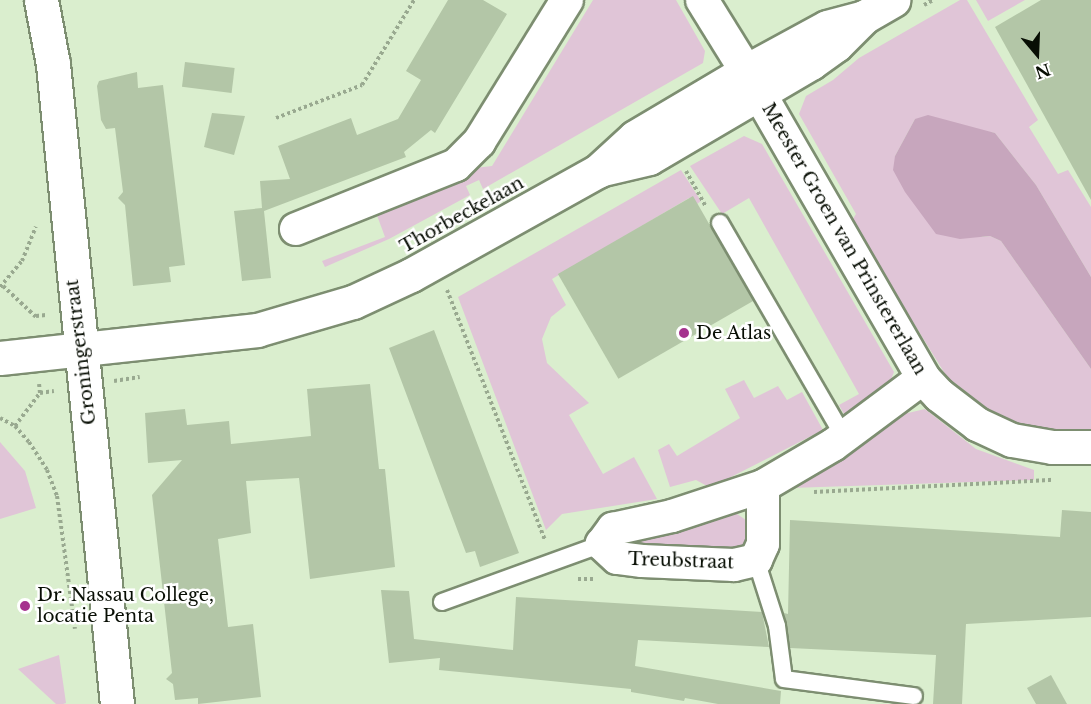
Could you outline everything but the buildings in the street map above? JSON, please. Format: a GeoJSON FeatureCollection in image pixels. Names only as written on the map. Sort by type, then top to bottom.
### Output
{"type":"FeatureCollection","features":[{"type":"Feature","properties":{"kind":"street","name":"Groningerstraat"},"geometry":{"type":"LineString","coordinates":[[41,0],[53,64],[79,350],[117,704]]}},
{"type":"Feature","properties":{"kind":"street"},"geometry":{"type":"LineString","coordinates":[[296,229],[456,165],[479,142],[567,0]]}},
{"type":"Feature","properties":{"kind":"street","name":"Meester Groen van Prinstererlaan"},"geometry":{"type":"LineString","coordinates":[[702,0],[923,378],[957,410],[994,433],[1033,445],[1091,447]]}},
{"type":"Feature","properties":{"kind":"street","name":"Thorbeckelaan"},"geometry":{"type":"LineString","coordinates":[[0,357],[257,330],[353,302],[411,275],[598,171],[635,137],[836,45],[864,17],[893,0]]}},
{"type":"Feature","properties":{"kind":"street","name":"Treubstraat"},"geometry":{"type":"LineString","coordinates":[[763,486],[763,544],[756,560],[734,565],[642,561],[617,558],[602,544],[613,529],[672,516],[763,486],[844,437],[923,378]]}},
{"type":"Feature","properties":{"kind":"lane"},"geometry":{"type":"LineString","coordinates":[[720,223],[844,437]]}},
{"type":"Feature","properties":{"kind":"lane"},"geometry":{"type":"LineString","coordinates":[[442,603],[602,544]]}},
{"type":"Feature","properties":{"kind":"lane"},"geometry":{"type":"LineString","coordinates":[[756,560],[777,626],[784,679],[914,696]]}},
{"type":"Feature","properties":{"kind":"path"},"geometry":{"type":"LineString","coordinates":[[276,118],[362,86],[414,0]]}},
{"type":"Feature","properties":{"kind":"path"},"geometry":{"type":"LineString","coordinates":[[682,163],[711,216],[720,223]]}},
{"type":"Feature","properties":{"kind":"path"},"geometry":{"type":"LineString","coordinates":[[2,287],[36,316]]}},
{"type":"Feature","properties":{"kind":"path"},"geometry":{"type":"LineString","coordinates":[[446,288],[554,562],[568,578],[603,580]]}},
{"type":"Feature","properties":{"kind":"path"},"geometry":{"type":"LineString","coordinates":[[15,426],[40,393]]}},
{"type":"Feature","properties":{"kind":"path"},"geometry":{"type":"LineString","coordinates":[[0,418],[15,426],[41,459],[57,496],[75,633]]}},
{"type":"Feature","properties":{"kind":"path"},"geometry":{"type":"LineString","coordinates":[[763,486],[791,494],[1051,483],[1059,477]]}},
{"type":"Feature","properties":{"kind":"shaded area"},"geometry":{"type":"Polygon","coordinates":[[[593,0],[676,0],[705,51],[703,63],[483,189],[479,180],[466,186],[470,195],[389,239],[325,267],[322,261],[385,237],[375,210],[475,168],[492,166],[593,0]]]}},
{"type":"Feature","properties":{"kind":"shaded area"},"geometry":{"type":"Polygon","coordinates":[[[960,0],[967,0],[1038,120],[1029,127],[1058,174],[1068,170],[1091,207],[1091,277],[1036,185],[995,133],[915,119],[895,156],[982,237],[990,236],[1001,241],[1091,369],[1091,435],[1032,429],[1000,418],[947,377],[851,222],[856,214],[799,114],[806,96],[833,80],[859,58],[960,0]]]}},
{"type":"Feature","properties":{"kind":"shaded area"},"geometry":{"type":"Polygon","coordinates":[[[976,0],[1025,0],[988,21],[976,0]]]}},
{"type":"Feature","properties":{"kind":"shaded area"},"geometry":{"type":"Polygon","coordinates":[[[928,115],[995,133],[1036,185],[1091,277],[1091,369],[1001,241],[990,236],[960,239],[936,234],[905,192],[893,170],[895,156],[915,119],[928,115]]]}},
{"type":"Feature","properties":{"kind":"shaded area"},"geometry":{"type":"Polygon","coordinates":[[[744,136],[762,144],[894,372],[890,382],[845,416],[839,405],[859,394],[749,198],[722,214],[690,166],[744,136]]]}},
{"type":"Feature","properties":{"kind":"shaded area"},"geometry":{"type":"Polygon","coordinates":[[[681,170],[701,201],[697,204],[689,198],[552,279],[566,305],[551,317],[542,339],[547,363],[589,403],[569,415],[603,474],[634,457],[657,499],[562,514],[546,530],[458,297],[681,170]]]}},
{"type":"Feature","properties":{"kind":"shaded area"},"geometry":{"type":"Polygon","coordinates":[[[744,380],[754,398],[778,386],[787,400],[802,392],[823,430],[729,478],[707,486],[696,480],[670,487],[658,450],[669,444],[677,456],[740,418],[725,389],[744,380]]]}},
{"type":"Feature","properties":{"kind":"shaded area"},"geometry":{"type":"Polygon","coordinates":[[[903,406],[908,413],[925,409],[976,449],[1034,470],[1034,480],[790,488],[903,406]]]}},
{"type":"Feature","properties":{"kind":"shaded area"},"geometry":{"type":"Polygon","coordinates":[[[0,442],[25,471],[36,508],[0,519],[0,442]]]}},
{"type":"Feature","properties":{"kind":"shaded area"},"geometry":{"type":"Polygon","coordinates":[[[731,510],[746,520],[749,529],[745,547],[738,553],[642,548],[638,542],[639,537],[731,510]]]}},
{"type":"Feature","properties":{"kind":"shaded area"},"geometry":{"type":"Polygon","coordinates":[[[59,655],[66,703],[63,704],[56,704],[18,669],[59,655]]]}},
{"type":"Feature","properties":{"kind":"place","name":"De Atlas"},"geometry":{"type":"Point","coordinates":[684,333]}},
{"type":"Feature","properties":{"kind":"place","name":"Dr. Nassau College, locatie Penta"},"geometry":{"type":"Point","coordinates":[25,606]}}]}
